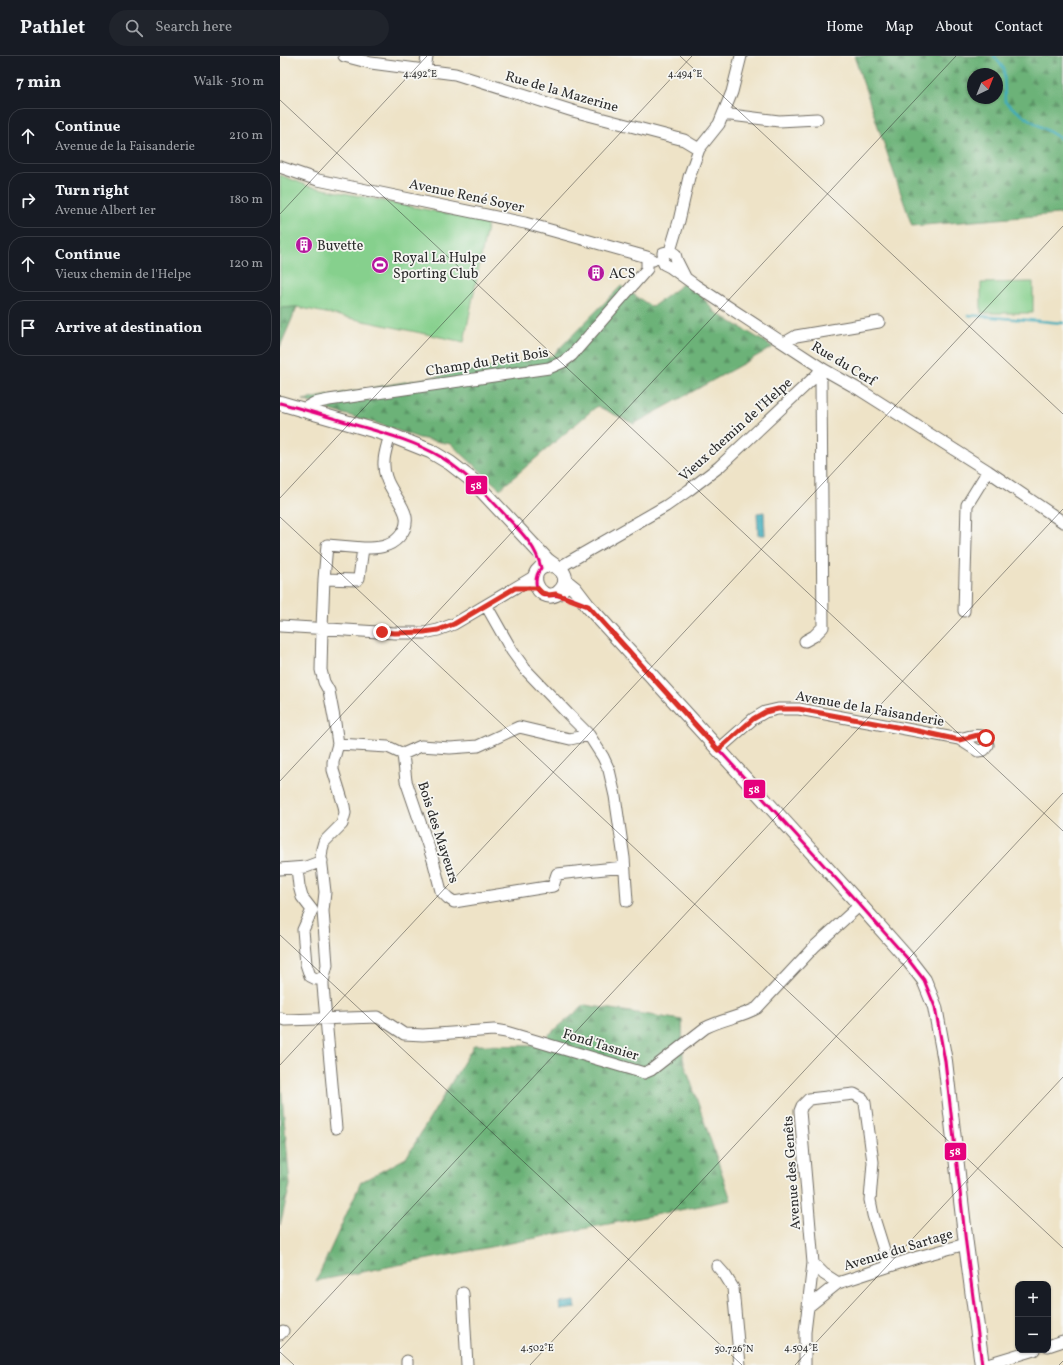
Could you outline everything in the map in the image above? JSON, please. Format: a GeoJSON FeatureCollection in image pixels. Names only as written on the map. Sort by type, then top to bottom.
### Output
{"type":"FeatureCollection","features":[{"type":"Feature","properties":{"kind":"main road"},"geometry":{"type":"LineString","coordinates":[[280,403],[390,435],[430,451],[450,463],[472,480],[528,539],[549,575],[561,591],[556,594],[549,595],[542,593],[549,575]]}},
{"type":"Feature","properties":{"kind":"main road"},"geometry":{"type":"LineString","coordinates":[[549,575],[575,589],[588,606],[860,905],[907,958],[924,980],[935,1007],[945,1061],[966,1244],[983,1365]]}},
{"type":"Feature","properties":{"kind":"main road"},"geometry":{"type":"LineString","coordinates":[[556,594],[588,606]]}},
{"type":"Feature","properties":{"kind":"street","name":"Rue de la Mazerine"},"geometry":{"type":"LineString","coordinates":[[344,56],[370,64],[455,74],[573,111],[684,140],[699,148]]}},
{"type":"Feature","properties":{"kind":"street"},"geometry":{"type":"LineString","coordinates":[[426,70],[427,56]]}},
{"type":"Feature","properties":{"kind":"street"},"geometry":{"type":"LineString","coordinates":[[669,259],[689,177],[699,148],[719,124],[732,92],[741,56]]}},
{"type":"Feature","properties":{"kind":"street"},"geometry":{"type":"LineString","coordinates":[[723,114],[779,121],[817,119]]}},
{"type":"Feature","properties":{"kind":"street","name":"Avenue René Soyer"},"geometry":{"type":"LineString","coordinates":[[280,167],[318,180],[525,223],[638,255],[647,256],[654,260],[669,259]]}},
{"type":"Feature","properties":{"kind":"street","name":"Champ du Petit Bois"},"geometry":{"type":"LineString","coordinates":[[303,409],[314,403],[329,400],[549,368],[563,362],[579,347],[647,269],[647,256]]}},
{"type":"Feature","properties":{"kind":"street","name":"Rue du Cerf"},"geometry":{"type":"LineString","coordinates":[[669,259],[686,278],[695,285],[784,343],[821,371],[860,390],[988,471],[1063,522]]}},
{"type":"Feature","properties":{"kind":"street"},"geometry":{"type":"LineString","coordinates":[[784,343],[796,336],[879,322]]}},
{"type":"Feature","properties":{"kind":"street","name":"Rue du Cerf"},"geometry":{"type":"LineString","coordinates":[[805,641],[814,636],[823,627],[824,616],[821,371]]}},
{"type":"Feature","properties":{"kind":"street","name":"Vieux chemin de l'Helpe"},"geometry":{"type":"LineString","coordinates":[[280,626],[395,633],[438,630],[454,624],[515,588],[549,575],[565,564],[661,509],[689,490],[719,467],[821,371]]}},
{"type":"Feature","properties":{"kind":"street"},"geometry":{"type":"LineString","coordinates":[[336,1128],[326,1019],[324,978],[327,965],[323,908],[325,892],[322,849],[324,842],[342,824],[345,813],[333,770],[333,762],[338,744],[329,691],[324,682],[321,670],[324,579],[327,545],[363,548],[385,547],[394,542],[403,532],[407,524],[405,511],[386,478],[384,467],[385,455],[390,435]]}},
{"type":"Feature","properties":{"kind":"street"},"geometry":{"type":"LineString","coordinates":[[964,611],[967,505],[988,471]]}},
{"type":"Feature","properties":{"kind":"street"},"geometry":{"type":"LineString","coordinates":[[324,579],[357,580],[359,578],[363,548]]}},
{"type":"Feature","properties":{"kind":"street"},"geometry":{"type":"LineString","coordinates":[[486,605],[512,651],[525,669],[589,735],[598,748],[609,770],[615,796],[624,858],[627,902]]}},
{"type":"Feature","properties":{"kind":"street","name":"Avenue de la Faisanderie"},"geometry":{"type":"LineString","coordinates":[[718,750],[753,719],[765,712],[778,709],[799,709],[959,740]]}},
{"type":"Feature","properties":{"kind":"street"},"geometry":{"type":"LineString","coordinates":[[338,744],[388,747],[404,754],[421,746],[450,748],[478,746],[519,727],[570,739],[589,735]]}},
{"type":"Feature","properties":{"kind":"street","name":"Bois des Mayeurs"},"geometry":{"type":"LineString","coordinates":[[404,754],[406,781],[433,860],[441,891],[454,902],[553,886],[558,874],[624,867]]}},
{"type":"Feature","properties":{"kind":"street"},"geometry":{"type":"LineString","coordinates":[[280,869],[306,867],[322,861]]}},
{"type":"Feature","properties":{"kind":"street"},"geometry":{"type":"LineString","coordinates":[[297,868],[302,897],[312,910]]}},
{"type":"Feature","properties":{"kind":"street","name":"Fond Tasnier"},"geometry":{"type":"LineString","coordinates":[[280,1018],[286,1020],[378,1017],[404,1034],[423,1035],[494,1030],[506,1032],[644,1073],[651,1070],[715,1022],[749,1013],[758,1008],[814,948],[860,905]]}},
{"type":"Feature","properties":{"kind":"street"},"geometry":{"type":"LineString","coordinates":[[323,908],[316,908],[312,910],[304,930],[306,964],[310,976],[316,979],[324,978]]}},
{"type":"Feature","properties":{"kind":"street","name":"Avenue des Genêts"},"geometry":{"type":"LineString","coordinates":[[808,1307],[813,1263],[800,1111],[802,1106],[809,1099],[854,1094],[863,1099],[865,1103],[873,1162],[870,1200],[873,1215],[889,1266]]}},
{"type":"Feature","properties":{"kind":"street","name":"Avenue du Sartage"},"geometry":{"type":"LineString","coordinates":[[808,1307],[838,1283],[918,1257],[966,1244]]}},
{"type":"Feature","properties":{"kind":"street","name":"Avenue du Sartage"},"geometry":{"type":"LineString","coordinates":[[813,1263],[824,1274],[838,1283]]}},
{"type":"Feature","properties":{"kind":"street"},"geometry":{"type":"LineString","coordinates":[[717,1266],[726,1274],[733,1288],[740,1365]]}},
{"type":"Feature","properties":{"kind":"street"},"geometry":{"type":"LineString","coordinates":[[463,1294],[467,1365]]}},
{"type":"Feature","properties":{"kind":"street"},"geometry":{"type":"LineString","coordinates":[[805,1365],[805,1332],[808,1307]]}},
{"type":"Feature","properties":{"kind":"street"},"geometry":{"type":"LineString","coordinates":[[1051,1345],[1063,1341]]}},
{"type":"Feature","properties":{"kind":"street"},"geometry":{"type":"LineString","coordinates":[[983,1365],[1024,1353]]}},
{"type":"Feature","properties":{"kind":"green space"},"geometry":{"type":"Polygon","coordinates":[[[854,56],[1063,56],[1063,216],[1059,214],[912,226],[854,56]]]}},
{"type":"Feature","properties":{"kind":"green space","name":"Royal La Hulpe Sporting Club"},"geometry":{"type":"Polygon","coordinates":[[[280,175],[309,186],[488,222],[464,342],[297,307],[280,308],[280,175]]]}},
{"type":"Feature","properties":{"kind":"green space"},"geometry":{"type":"Polygon","coordinates":[[[688,280],[715,312],[773,347],[634,424],[597,406],[500,489],[451,444],[419,438],[303,400],[552,356],[621,286],[652,307],[688,280]]]}},
{"type":"Feature","properties":{"kind":"green space"},"geometry":{"type":"Polygon","coordinates":[[[1033,282],[1033,313],[981,313],[981,283],[1033,282]]]}},
{"type":"Feature","properties":{"kind":"green space"},"geometry":{"type":"Polygon","coordinates":[[[297,307],[280,347],[280,308],[297,307]]]}},
{"type":"Feature","properties":{"kind":"green space"},"geometry":{"type":"Polygon","coordinates":[[[585,1005],[682,1020],[683,1059],[731,1200],[316,1281],[361,1182],[406,1158],[474,1045],[535,1046],[585,1005]]]}},
{"type":"Feature","properties":{"kind":"green space"},"geometry":{"type":"Polygon","coordinates":[[[280,1073],[290,1185],[280,1225],[280,1073]]]}},
{"type":"Feature","properties":{"kind":"water"},"geometry":{"type":"Polygon","coordinates":[[[764,512],[765,535],[758,535],[757,513],[764,512]]]}},
{"type":"Feature","properties":{"kind":"water"},"geometry":{"type":"Polygon","coordinates":[[[575,1301],[576,1308],[560,1310],[559,1303],[575,1301]]]}},
{"type":"Feature","properties":{"kind":"waterway"},"geometry":{"type":"LineString","coordinates":[[994,56],[1004,69],[1005,102],[1025,117],[1063,140]]}},
{"type":"Feature","properties":{"kind":"waterway"},"geometry":{"type":"LineString","coordinates":[[968,315],[1063,323]]}},
{"type":"Feature","properties":{"kind":"transit line","name":"58"},"geometry":{"type":"LineString","coordinates":[[280,403],[401,439],[441,457],[467,477],[517,528],[532,546],[541,568],[536,580],[537,588],[540,592],[543,594],[564,597],[588,606],[860,905],[907,958],[924,980],[935,1007],[945,1061],[966,1244],[982,1365]]}},
{"type":"Feature","properties":{"kind":"place","name":"Buvette"},"geometry":{"type":"Point","coordinates":[304,245]}},
{"type":"Feature","properties":{"kind":"place","name":"Royal La Hulpe Sporting Club"},"geometry":{"type":"Point","coordinates":[380,265]}},
{"type":"Feature","properties":{"kind":"place","name":"ACS"},"geometry":{"type":"Point","coordinates":[596,273]}},
{"type":"Feature","properties":{"kind":"route"},"geometry":{"type":"LineString","coordinates":[[382,632],[424,632],[438,630],[454,624],[515,588],[537,588],[542,593],[549,595],[556,594],[588,606],[718,750],[753,719],[765,712],[778,709],[799,709],[959,740],[978,735],[986,738]]}}]}
